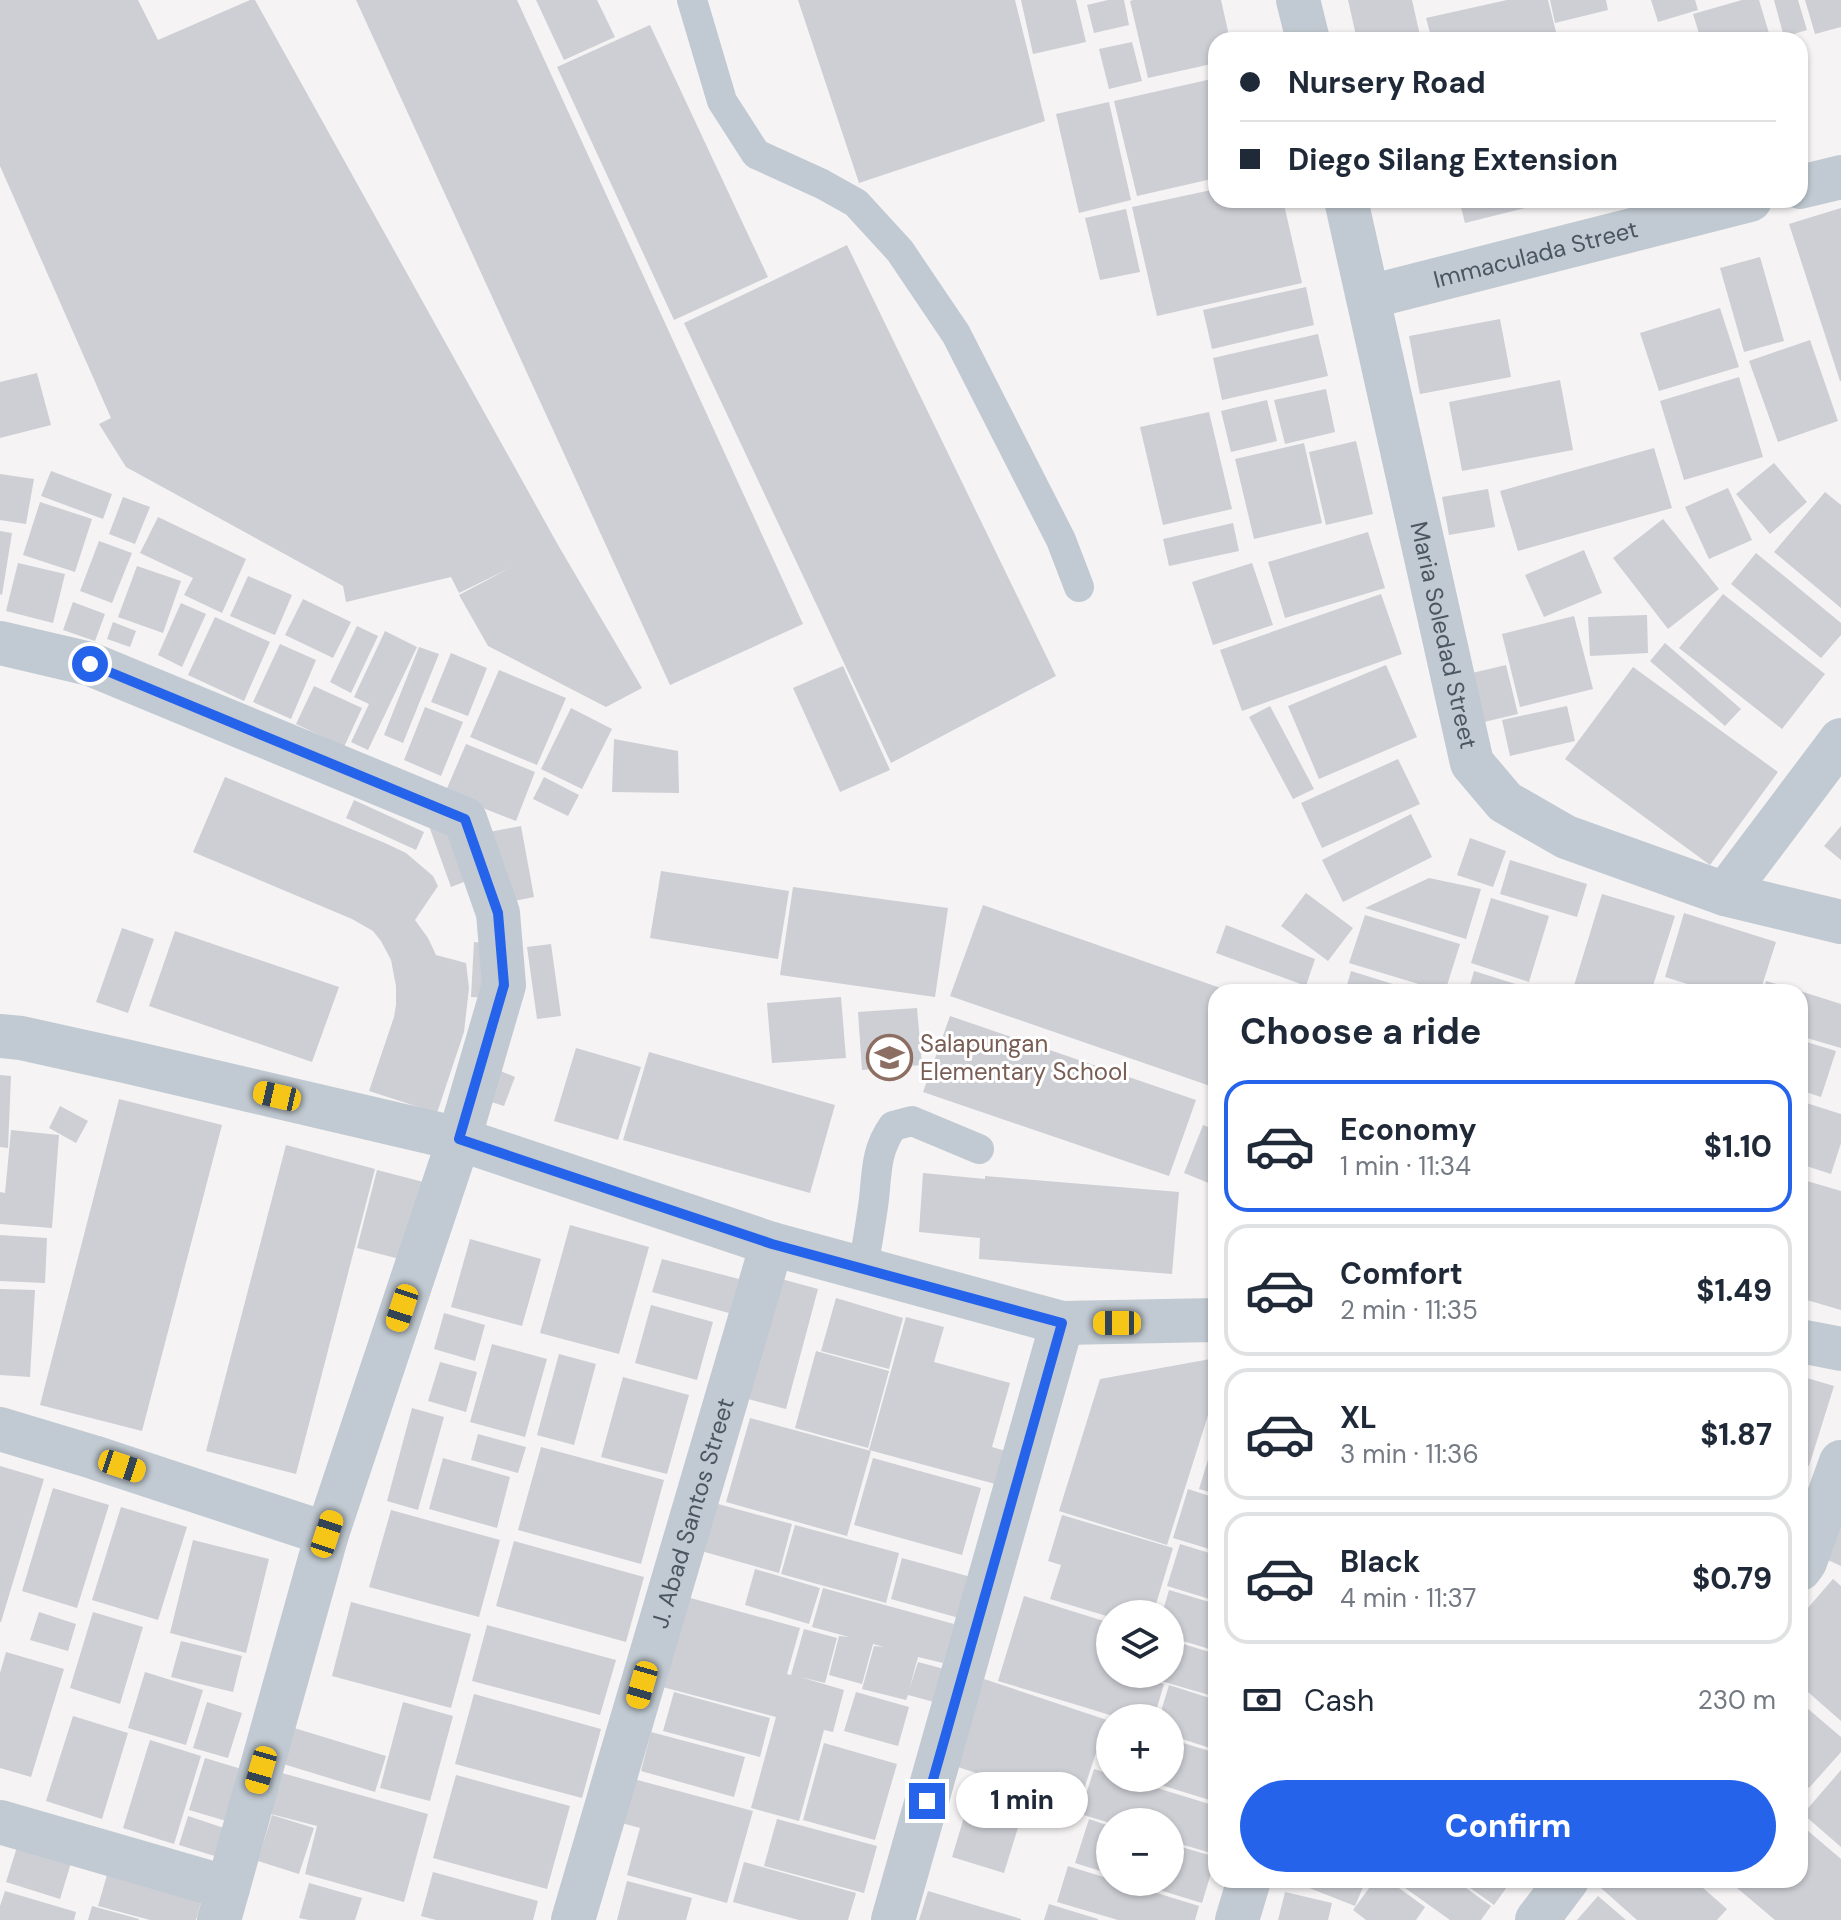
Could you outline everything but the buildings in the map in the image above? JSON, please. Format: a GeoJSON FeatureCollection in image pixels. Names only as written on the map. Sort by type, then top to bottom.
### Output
{"type":"FeatureCollection","features":[{"type":"Feature","properties":{"kind":"street"},"geometry":{"type":"LineString","coordinates":[[1298,0],[1306,32]]}},
{"type":"Feature","properties":{"kind":"street"},"geometry":{"type":"LineString","coordinates":[[1808,185],[1841,177]]}},
{"type":"Feature","properties":{"kind":"street","name":"Maria Soledad Street"},"geometry":{"type":"LineString","coordinates":[[1348,208],[1472,763],[1505,802],[1566,837],[1725,894],[1841,922]]}},
{"type":"Feature","properties":{"kind":"street","name":"Immaculada Street"},"geometry":{"type":"LineString","coordinates":[[1369,297],[1719,208]]}},
{"type":"Feature","properties":{"kind":"street"},"geometry":{"type":"LineString","coordinates":[[0,643],[90,664],[465,819],[498,913],[504,985],[459,1139],[327,1534],[224,1904],[0,1822]]}},
{"type":"Feature","properties":{"kind":"street"},"geometry":{"type":"LineString","coordinates":[[1725,894],[1841,740]]}},
{"type":"Feature","properties":{"kind":"street"},"geometry":{"type":"LineString","coordinates":[[0,1036],[110,1057],[459,1139],[772,1244],[1062,1323],[1208,1320]]}},
{"type":"Feature","properties":{"kind":"street","name":"J. Abad Santos Street"},"geometry":{"type":"LineString","coordinates":[[573,1920],[772,1244]]}},
{"type":"Feature","properties":{"kind":"street"},"geometry":{"type":"LineString","coordinates":[[893,1920],[1062,1323]]}},
{"type":"Feature","properties":{"kind":"street"},"geometry":{"type":"LineString","coordinates":[[1808,1343],[1841,1349]]}},
{"type":"Feature","properties":{"kind":"street"},"geometry":{"type":"LineString","coordinates":[[0,1429],[327,1534]]}},
{"type":"Feature","properties":{"kind":"street"},"geometry":{"type":"LineString","coordinates":[[1808,1554],[1841,1462]]}},
{"type":"Feature","properties":{"kind":"street"},"geometry":{"type":"LineString","coordinates":[[1237,1920],[1247,1888]]}},
{"type":"Feature","properties":{"kind":"street"},"geometry":{"type":"LineString","coordinates":[[1537,1920],[1561,1888]]}},
{"type":"Feature","properties":{"kind":"lane"},"geometry":{"type":"LineString","coordinates":[[692,0],[722,101],[756,154],[856,203],[900,251],[956,334],[1061,540],[1079,587]]}},
{"type":"Feature","properties":{"kind":"lane"},"geometry":{"type":"LineString","coordinates":[[863,1268],[877,1160],[884,1139],[893,1126],[912,1121],[979,1149]]}},
{"type":"Feature","properties":{"kind":"place","name":"Salapungan Elementary School"},"geometry":{"type":"Point","coordinates":[889,1058]}},
{"type":"Feature","properties":{"kind":"route"},"geometry":{"type":"LineString","coordinates":[[90,664],[465,819],[498,913],[504,985],[459,1139],[772,1244],[1062,1323],[927,1801]]}}]}
